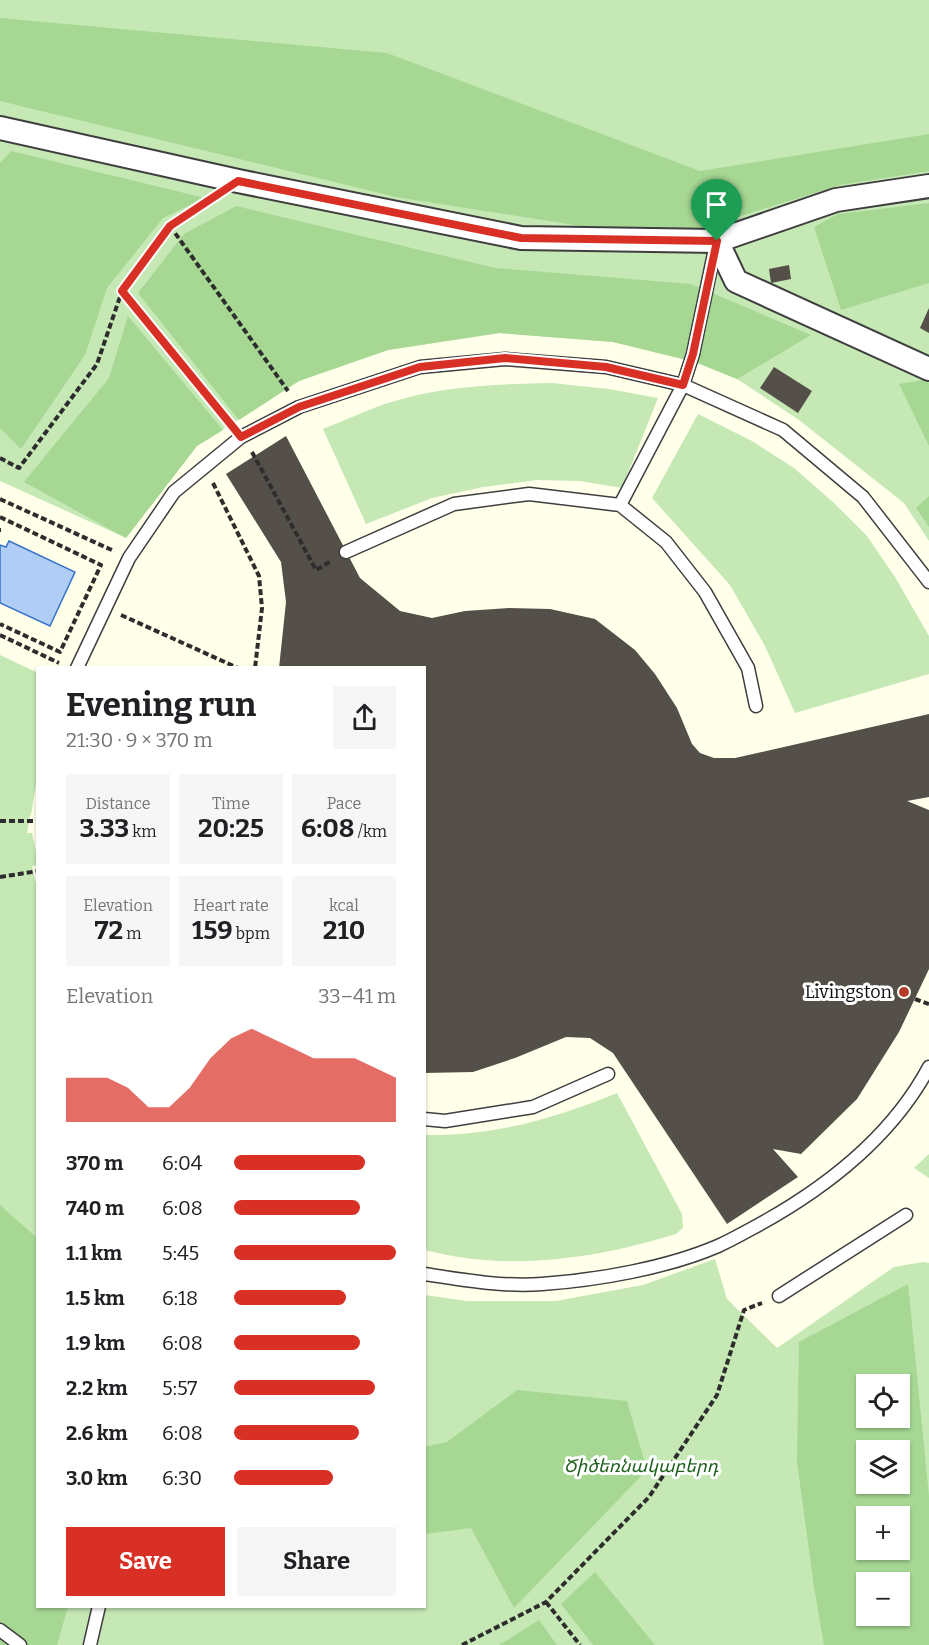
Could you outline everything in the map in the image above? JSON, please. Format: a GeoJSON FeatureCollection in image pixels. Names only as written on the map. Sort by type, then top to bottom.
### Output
{"type":"FeatureCollection","features":[{"type":"Feature","properties":{"kind":"street"},"geometry":{"type":"LineString","coordinates":[[0,128],[238,181],[521,238],[717,241],[836,200],[929,186]]}},
{"type":"Feature","properties":{"kind":"street"},"geometry":{"type":"LineString","coordinates":[[717,241],[736,281],[929,369]]}},
{"type":"Feature","properties":{"kind":"lane"},"geometry":{"type":"LineString","coordinates":[[620,505],[683,385],[693,354],[717,241]]}},
{"type":"Feature","properties":{"kind":"lane"},"geometry":{"type":"LineString","coordinates":[[78,666],[129,558],[174,492],[241,437],[299,407],[420,367],[505,358],[606,367],[683,385],[783,430],[863,497],[929,582]]}},
{"type":"Feature","properties":{"kind":"lane"},"geometry":{"type":"LineString","coordinates":[[346,552],[454,504],[529,494],[620,505],[666,542],[705,592],[748,668],[756,706]]}},
{"type":"Feature","properties":{"kind":"lane"},"geometry":{"type":"LineString","coordinates":[[426,1274],[474,1282],[540,1284],[605,1276],[674,1260],[718,1246],[784,1212],[873,1144],[915,1093],[929,1067]]}},
{"type":"Feature","properties":{"kind":"lane"},"geometry":{"type":"LineString","coordinates":[[426,1119],[445,1121],[533,1107],[608,1074]]}},
{"type":"Feature","properties":{"kind":"lane"},"geometry":{"type":"LineString","coordinates":[[779,1296],[906,1215]]}},
{"type":"Feature","properties":{"kind":"lane"},"geometry":{"type":"LineString","coordinates":[[90,1645],[99,1608]]}},
{"type":"Feature","properties":{"kind":"lane"},"geometry":{"type":"LineString","coordinates":[[0,1630],[20,1645]]}},
{"type":"Feature","properties":{"kind":"path"},"geometry":{"type":"LineString","coordinates":[[0,458],[19,468],[97,364],[122,291],[170,226],[238,181]]}},
{"type":"Feature","properties":{"kind":"path"},"geometry":{"type":"LineString","coordinates":[[170,226],[299,407]]}},
{"type":"Feature","properties":{"kind":"path"},"geometry":{"type":"LineString","coordinates":[[122,291],[241,437]]}},
{"type":"Feature","properties":{"kind":"path"},"geometry":{"type":"LineString","coordinates":[[255,456],[316,570]]}},
{"type":"Feature","properties":{"kind":"path"},"geometry":{"type":"LineString","coordinates":[[205,467],[259,576],[262,608],[255,666]]}},
{"type":"Feature","properties":{"kind":"path"},"geometry":{"type":"LineString","coordinates":[[0,499],[129,558]]}},
{"type":"Feature","properties":{"kind":"path"},"geometry":{"type":"LineString","coordinates":[[0,517],[101,565],[60,652],[0,624]]}},
{"type":"Feature","properties":{"kind":"path"},"geometry":{"type":"LineString","coordinates":[[104,607],[234,666]]}},
{"type":"Feature","properties":{"kind":"path"},"geometry":{"type":"LineString","coordinates":[[0,636],[64,666]]}},
{"type":"Feature","properties":{"kind":"path"},"geometry":{"type":"LineString","coordinates":[[0,821],[36,821]]}},
{"type":"Feature","properties":{"kind":"path"},"geometry":{"type":"LineString","coordinates":[[0,878],[36,871]]}},
{"type":"Feature","properties":{"kind":"path"},"geometry":{"type":"LineString","coordinates":[[915,999],[929,1004]]}},
{"type":"Feature","properties":{"kind":"path"},"geometry":{"type":"LineString","coordinates":[[462,1645],[546,1602],[649,1497],[717,1395],[744,1310]]}},
{"type":"Feature","properties":{"kind":"path"},"geometry":{"type":"LineString","coordinates":[[546,1602],[580,1645]]}},
{"type":"Feature","properties":{"kind":"green space"},"geometry":{"type":"Polygon","coordinates":[[[0,0],[929,0],[929,541],[904,503],[799,420],[737,379],[695,362],[613,342],[500,333],[388,350],[299,381],[197,446],[126,538],[0,481],[0,0]]]}},
{"type":"Feature","properties":{"kind":"green space"},"geometry":{"type":"Polygon","coordinates":[[[0,18],[387,53],[700,171],[929,134],[929,171],[840,185],[680,235],[625,233],[396,197],[0,101],[0,18]]]}},
{"type":"Feature","properties":{"kind":"green space"},"geometry":{"type":"Polygon","coordinates":[[[11,151],[205,198],[163,218],[107,288],[85,355],[21,449],[0,428],[0,163],[11,151]]]}},
{"type":"Feature","properties":{"kind":"green space"},"geometry":{"type":"Polygon","coordinates":[[[929,203],[929,283],[841,310],[814,227],[838,214],[929,203]]]}},
{"type":"Feature","properties":{"kind":"green space"},"geometry":{"type":"Polygon","coordinates":[[[236,206],[495,268],[691,284],[811,335],[737,379],[695,362],[613,342],[499,333],[388,350],[299,381],[239,420],[138,293],[184,234],[236,206]]]}},
{"type":"Feature","properties":{"kind":"green space"},"geometry":{"type":"Polygon","coordinates":[[[128,316],[223,430],[197,446],[126,538],[24,482],[109,378],[128,316]]]}},
{"type":"Feature","properties":{"kind":"green space"},"geometry":{"type":"Polygon","coordinates":[[[923,380],[929,383],[929,446],[899,384],[923,380]]]}},
{"type":"Feature","properties":{"kind":"green space"},"geometry":{"type":"Polygon","coordinates":[[[552,383],[609,389],[658,398],[622,488],[580,481],[537,480],[483,487],[432,498],[366,524],[323,429],[408,397],[448,389],[552,383]]]}},
{"type":"Feature","properties":{"kind":"green space"},"geometry":{"type":"Polygon","coordinates":[[[698,414],[752,441],[794,468],[867,536],[895,577],[929,636],[929,674],[795,713],[765,646],[730,585],[652,498],[698,414]]]}},
{"type":"Feature","properties":{"kind":"green space"},"geometry":{"type":"Polygon","coordinates":[[[929,496],[929,527],[916,508],[929,496]]]}},
{"type":"Feature","properties":{"kind":"green space","name":"Ծիծեռնակաբերդ"},"geometry":{"type":"Polygon","coordinates":[[[0,655],[36,672],[36,784],[27,833],[32,833],[36,853],[36,865],[32,866],[36,881],[36,1608],[426,1608],[426,1295],[466,1301],[556,1301],[643,1285],[715,1259],[727,1299],[777,1348],[894,1267],[929,1263],[929,1645],[0,1645],[0,655]]]}},
{"type":"Feature","properties":{"kind":"green space"},"geometry":{"type":"Polygon","coordinates":[[[617,1093],[682,1214],[683,1228],[676,1234],[645,1243],[551,1260],[488,1260],[456,1257],[426,1250],[426,1135],[475,1133],[499,1129],[570,1111],[617,1093]]]}},
{"type":"Feature","properties":{"kind":"green space"},"geometry":{"type":"Polygon","coordinates":[[[929,1154],[929,1178],[914,1168],[929,1154]]]}},
{"type":"Feature","properties":{"kind":"green space"},"geometry":{"type":"Polygon","coordinates":[[[0,1205],[36,1237],[36,1608],[68,1608],[57,1645],[0,1645],[0,1205]]]}},
{"type":"Feature","properties":{"kind":"green space"},"geometry":{"type":"Polygon","coordinates":[[[908,1284],[929,1496],[929,1645],[824,1645],[797,1462],[799,1342],[908,1284]]]}},
{"type":"Feature","properties":{"kind":"green space"},"geometry":{"type":"Polygon","coordinates":[[[517,1390],[627,1401],[647,1470],[514,1608],[471,1528],[426,1534],[426,1447],[447,1442],[517,1390]]]}},
{"type":"Feature","properties":{"kind":"green space"},"geometry":{"type":"Polygon","coordinates":[[[595,1572],[655,1645],[593,1645],[561,1604],[595,1572]]]}},
{"type":"Feature","properties":{"kind":"green space"},"geometry":{"type":"Polygon","coordinates":[[[539,1620],[557,1645],[499,1645],[539,1620]]]}},
{"type":"Feature","properties":{"kind":"water"},"geometry":{"type":"Polygon","coordinates":[[[9,541],[75,572],[50,626],[0,603],[0,545],[6,547],[9,541]]]}},
{"type":"Feature","properties":{"kind":"building"},"geometry":{"type":"Polygon","coordinates":[[[789,265],[791,279],[771,283],[769,269],[789,265]]]}},
{"type":"Feature","properties":{"kind":"building"},"geometry":{"type":"Polygon","coordinates":[[[929,308],[929,333],[920,328],[929,308]]]}},
{"type":"Feature","properties":{"kind":"building"},"geometry":{"type":"Polygon","coordinates":[[[774,367],[812,391],[798,413],[760,388],[774,367]]]}},
{"type":"Feature","properties":{"kind":"building"},"geometry":{"type":"Polygon","coordinates":[[[286,436],[360,578],[400,611],[432,618],[465,611],[509,608],[550,609],[595,619],[635,650],[655,674],[677,708],[692,744],[700,753],[714,758],[735,758],[929,714],[929,797],[907,801],[929,810],[929,969],[899,1032],[857,1099],[801,1154],[773,1149],[798,1177],[727,1224],[613,1053],[590,1038],[566,1037],[473,1072],[426,1073],[426,666],[279,666],[286,602],[281,562],[226,474],[286,436]]]}},
{"type":"Feature","properties":{"kind":"place","name":"Livingston"},"geometry":{"type":"Point","coordinates":[904,992]}},
{"type":"Feature","properties":{"kind":"route"},"geometry":{"type":"LineString","coordinates":[[238,181],[521,238],[717,241],[693,354],[683,385],[606,367],[505,358],[420,367],[299,407],[241,437],[122,291],[170,226],[238,181]]}}]}
